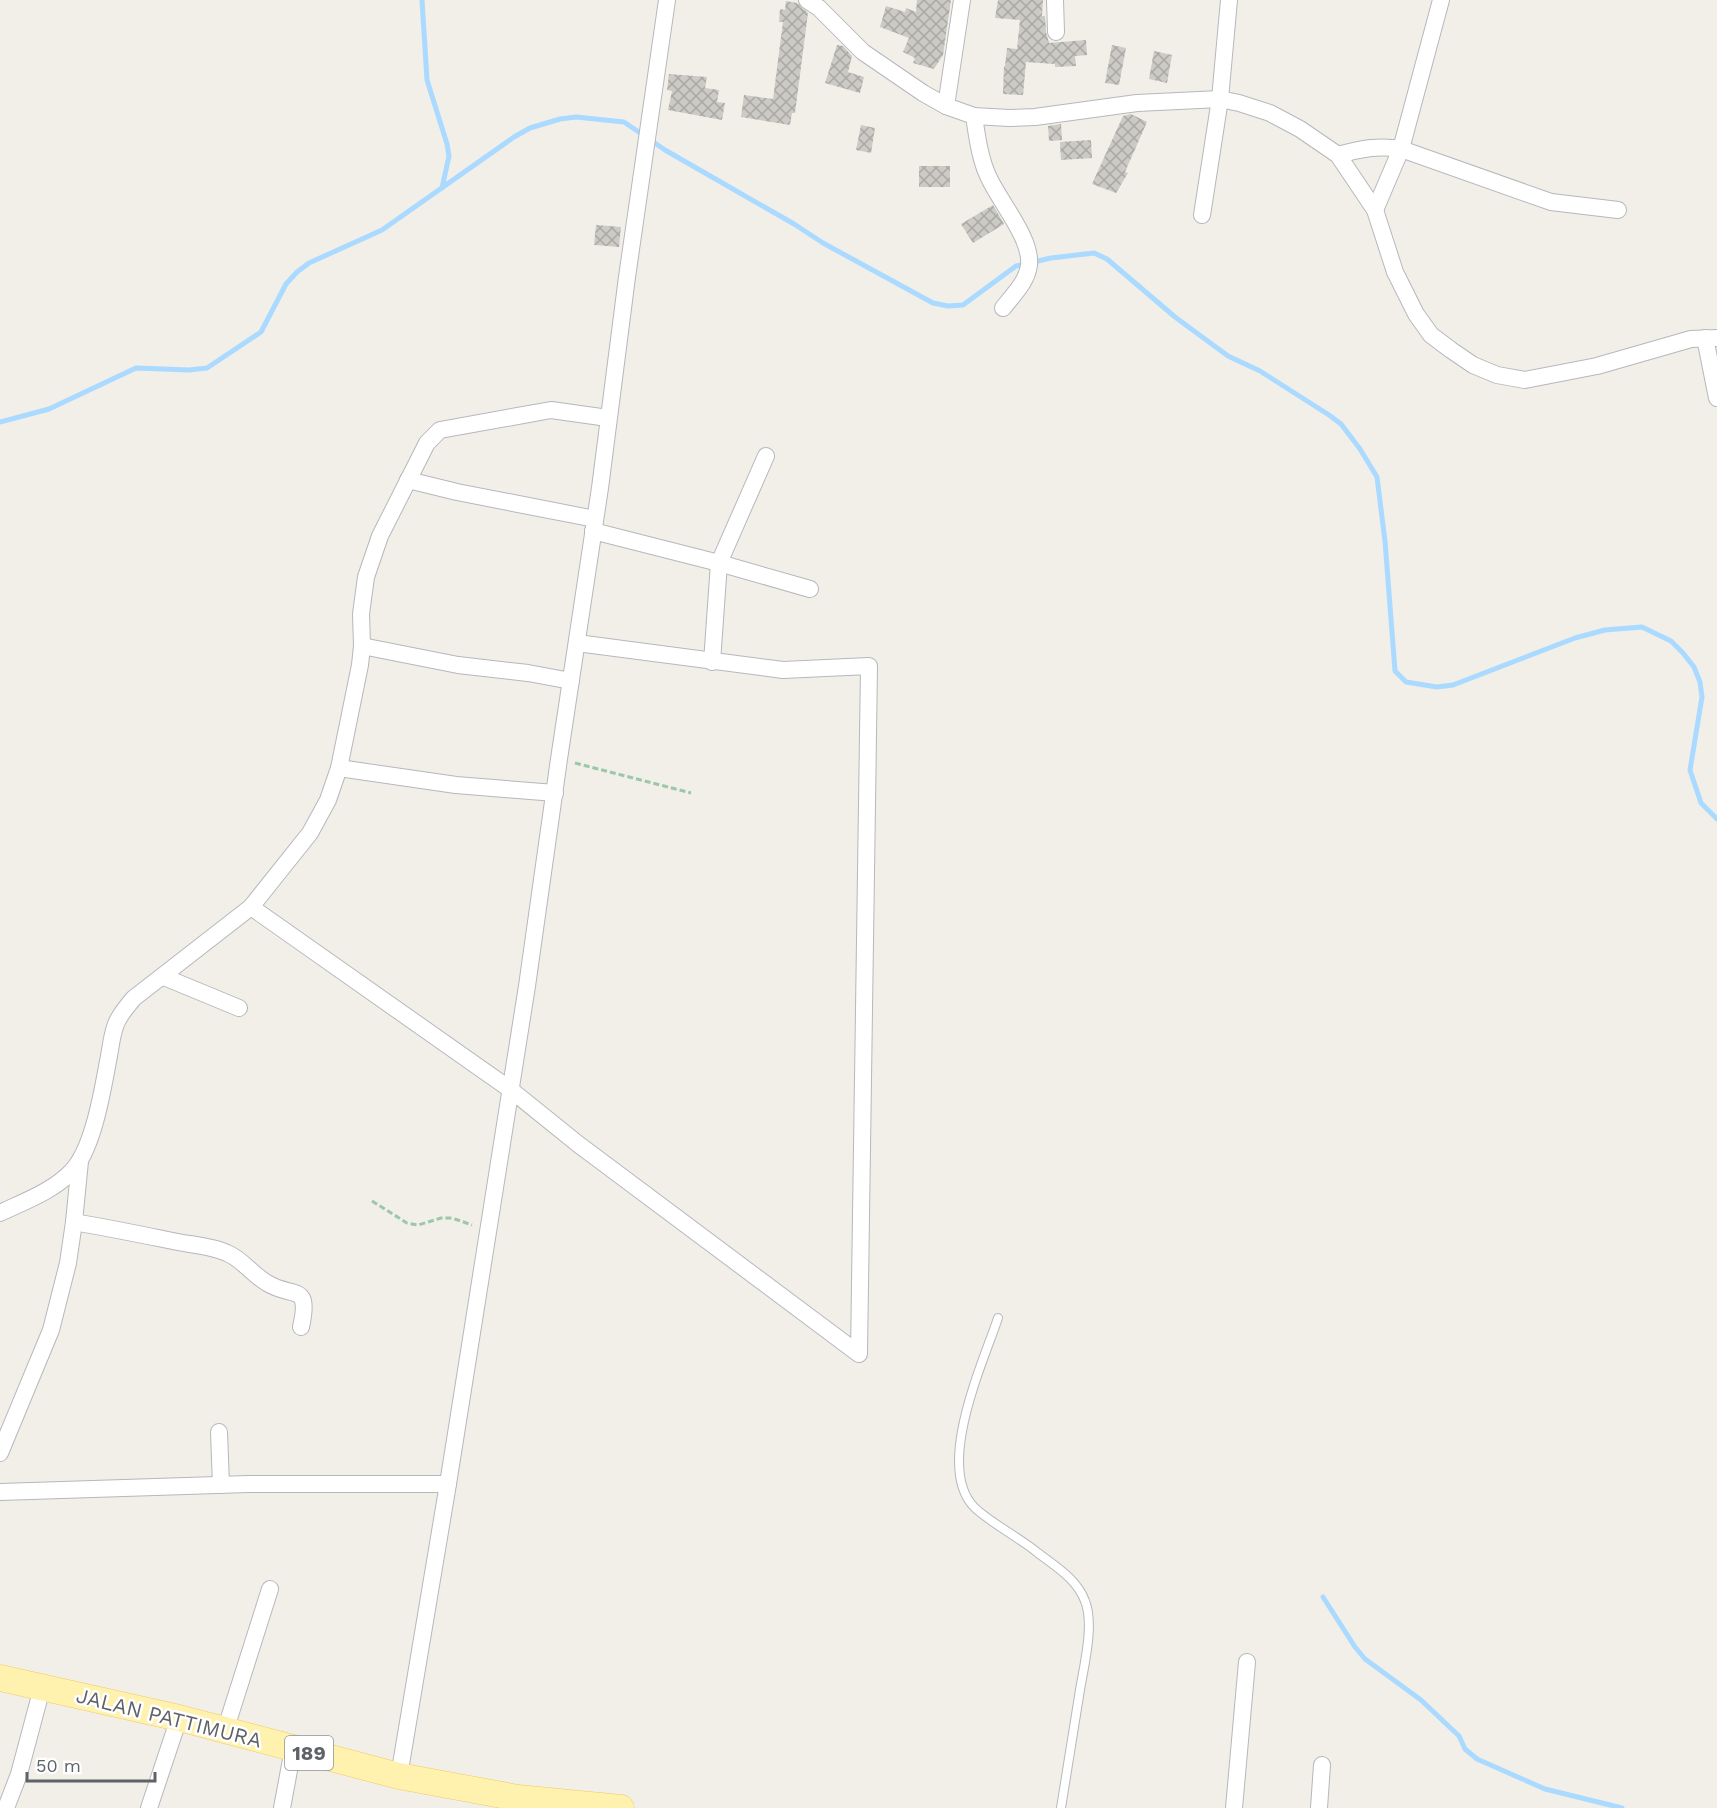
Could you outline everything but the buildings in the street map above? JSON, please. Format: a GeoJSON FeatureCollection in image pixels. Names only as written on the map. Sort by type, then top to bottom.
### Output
{"type":"FeatureCollection","features":[{"type":"Feature","properties":{"kind":"main road","name":"JALAN PATTIMURA"},"geometry":{"type":"LineString","coordinates":[[0,1678],[179,1718],[399,1776],[518,1798],[614,1808]]}},
{"type":"Feature","properties":{"kind":"street"},"geometry":{"type":"LineString","coordinates":[[399,1776],[511,1090],[594,525],[667,0]]}},
{"type":"Feature","properties":{"kind":"street"},"geometry":{"type":"LineString","coordinates":[[807,0],[819,8],[863,52],[922,93],[946,106],[974,116],[1035,117],[1137,103],[1220,99],[1270,113],[1300,129],[1338,155],[1375,210],[1395,272],[1416,314],[1431,335],[1450,350],[1497,375],[1525,380],[1597,366],[1691,339],[1711,338],[1717,398]]}},
{"type":"Feature","properties":{"kind":"street"},"geometry":{"type":"LineString","coordinates":[[946,106],[962,0]]}},
{"type":"Feature","properties":{"kind":"street"},"geometry":{"type":"LineString","coordinates":[[1054,0],[1056,32]]}},
{"type":"Feature","properties":{"kind":"street"},"geometry":{"type":"LineString","coordinates":[[1202,215],[1220,99],[1229,0]]}},
{"type":"Feature","properties":{"kind":"street"},"geometry":{"type":"LineString","coordinates":[[1375,210],[1401,149],[1441,0]]}},
{"type":"Feature","properties":{"kind":"street"},"geometry":{"type":"LineString","coordinates":[[974,116],[988,176],[1027,249],[1029,264],[1023,281],[1003,308]]}},
{"type":"Feature","properties":{"kind":"street"},"geometry":{"type":"LineString","coordinates":[[1338,155],[1365,147],[1384,146],[1401,149],[1551,202],[1618,210]]}},
{"type":"Feature","properties":{"kind":"street"},"geometry":{"type":"LineString","coordinates":[[0,1213],[60,1182],[80,1160],[91,1135],[115,1025],[122,1012],[134,998],[251,907],[310,833],[328,800],[339,768],[360,665],[361,614],[366,577],[380,536],[427,443],[440,430],[551,410],[608,418]]}},
{"type":"Feature","properties":{"kind":"street"},"geometry":{"type":"LineString","coordinates":[[712,662],[719,563],[766,456]]}},
{"type":"Feature","properties":{"kind":"street"},"geometry":{"type":"LineString","coordinates":[[408,480],[594,525],[810,589]]}},
{"type":"Feature","properties":{"kind":"street"},"geometry":{"type":"LineString","coordinates":[[251,907],[511,1090],[578,1144],[859,1354],[869,666],[783,670],[577,643]]}},
{"type":"Feature","properties":{"kind":"street"},"geometry":{"type":"LineString","coordinates":[[362,646],[458,665],[528,673],[570,681]]}},
{"type":"Feature","properties":{"kind":"street"},"geometry":{"type":"LineString","coordinates":[[339,768],[456,785],[555,794]]}},
{"type":"Feature","properties":{"kind":"street"},"geometry":{"type":"LineString","coordinates":[[164,976],[239,1008]]}},
{"type":"Feature","properties":{"kind":"street"},"geometry":{"type":"LineString","coordinates":[[0,1453],[51,1330],[68,1263],[80,1160]]}},
{"type":"Feature","properties":{"kind":"street"},"geometry":{"type":"LineString","coordinates":[[74,1222],[229,1253],[264,1282],[298,1293],[305,1310],[301,1327]]}},
{"type":"Feature","properties":{"kind":"street"},"geometry":{"type":"LineString","coordinates":[[219,1432],[221,1485]]}},
{"type":"Feature","properties":{"kind":"street"},"geometry":{"type":"LineString","coordinates":[[0,1492],[221,1485],[448,1484]]}},
{"type":"Feature","properties":{"kind":"street"},"geometry":{"type":"LineString","coordinates":[[225,1731],[270,1589]]}},
{"type":"Feature","properties":{"kind":"street"},"geometry":{"type":"LineString","coordinates":[[1234,1808],[1247,1662]]}},
{"type":"Feature","properties":{"kind":"street"},"geometry":{"type":"LineString","coordinates":[[6,1808],[19,1774],[42,1688]]}},
{"type":"Feature","properties":{"kind":"street"},"geometry":{"type":"LineString","coordinates":[[149,1808],[179,1718]]}},
{"type":"Feature","properties":{"kind":"street"},"geometry":{"type":"LineString","coordinates":[[282,1808],[293,1749]]}},
{"type":"Feature","properties":{"kind":"street"},"geometry":{"type":"LineString","coordinates":[[1319,1808],[1322,1765]]}},
{"type":"Feature","properties":{"kind":"lane"},"geometry":{"type":"LineString","coordinates":[[998,1318],[961,1428],[959,1472],[964,1491],[975,1507],[1074,1581],[1085,1601],[1088,1618],[1087,1647],[1061,1808]]}},
{"type":"Feature","properties":{"kind":"path"},"geometry":{"type":"LineString","coordinates":[[559,759],[691,793]]}},
{"type":"Feature","properties":{"kind":"path"},"geometry":{"type":"LineString","coordinates":[[372,1200],[407,1223],[418,1225],[441,1218],[452,1218],[488,1230]]}},
{"type":"Feature","properties":{"kind":"waterway"},"geometry":{"type":"LineString","coordinates":[[422,0],[427,80],[449,156],[442,188]]}},
{"type":"Feature","properties":{"kind":"waterway"},"geometry":{"type":"LineString","coordinates":[[0,422],[49,409],[136,368],[189,370],[207,368],[261,332],[286,284],[297,272],[309,263],[382,230],[514,137],[530,128],[560,119],[576,117],[624,122],[665,150],[823,243],[933,303],[948,306],[963,305],[1016,266],[1051,258],[1094,253],[1107,259],[1175,317],[1228,356],[1260,371],[1341,424],[1360,449],[1377,477],[1385,541],[1395,671],[1406,682],[1437,687],[1453,685],[1575,638],[1605,630],[1642,627],[1671,641],[1694,667],[1700,682],[1702,697],[1690,770],[1701,803],[1717,819]]}},
{"type":"Feature","properties":{"kind":"waterway"},"geometry":{"type":"LineString","coordinates":[[1323,1597],[1365,1659],[1421,1700],[1459,1736],[1465,1749],[1477,1759],[1545,1789],[1622,1808]]}}]}
